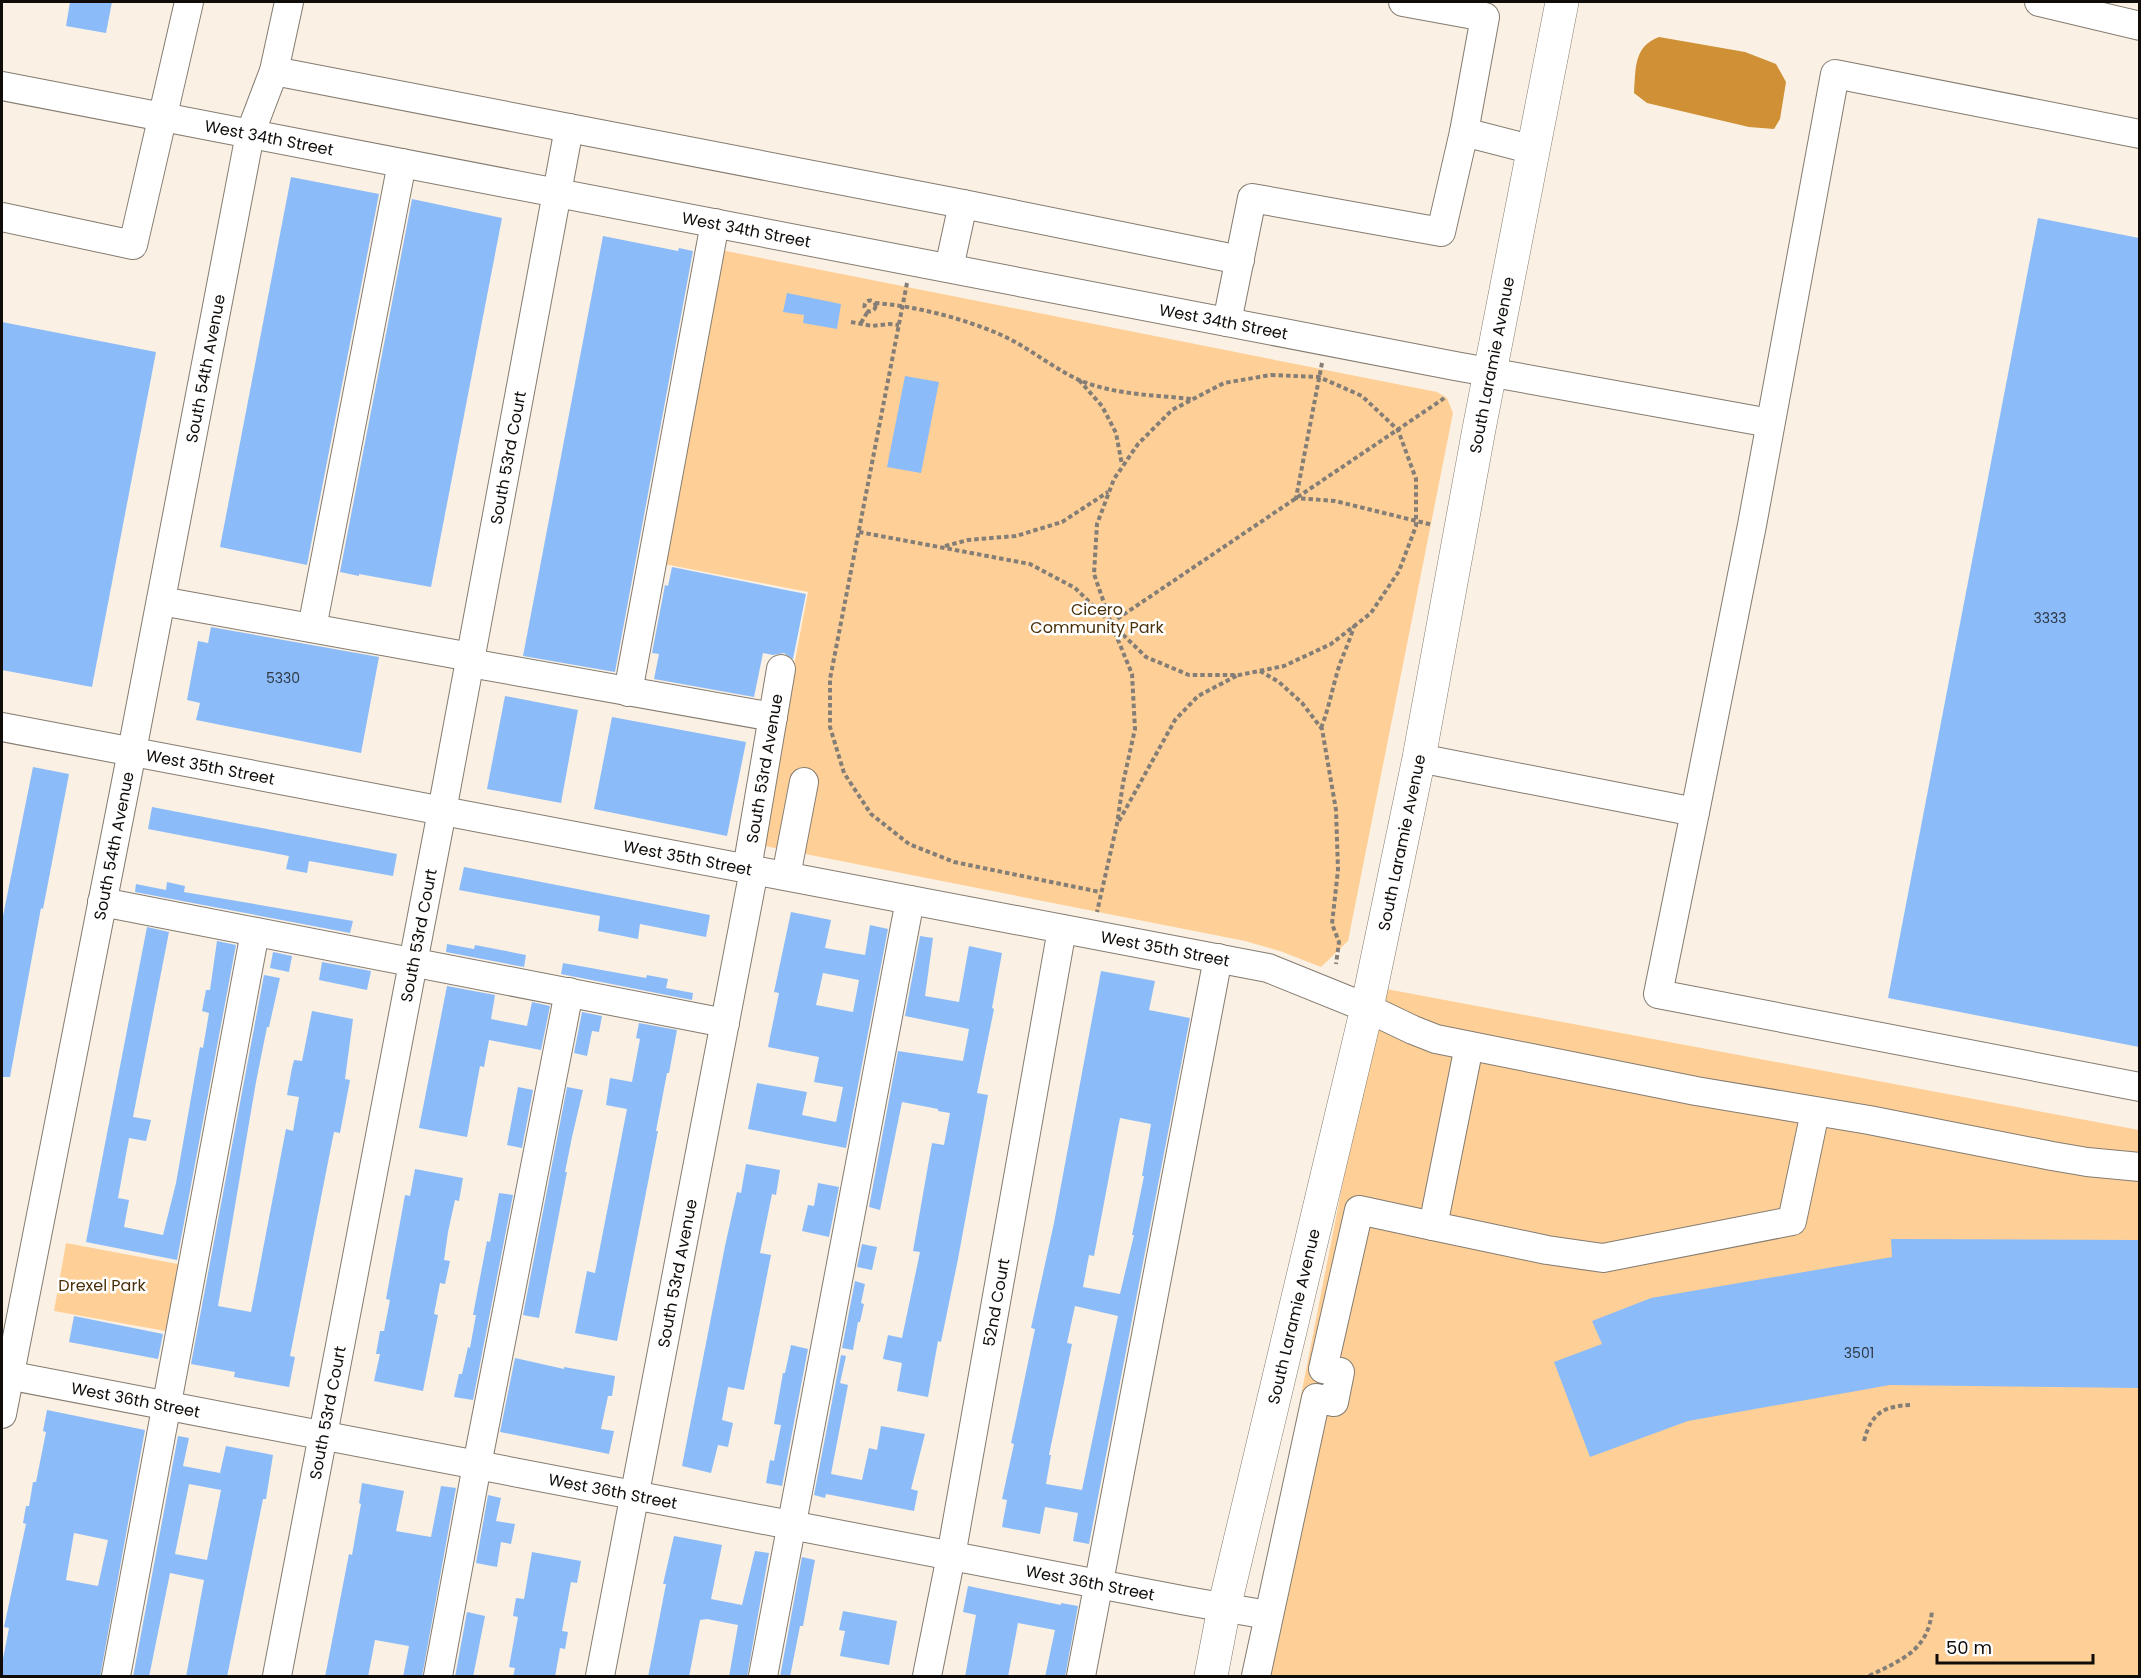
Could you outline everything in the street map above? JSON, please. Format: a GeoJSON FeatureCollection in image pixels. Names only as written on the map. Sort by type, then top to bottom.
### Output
{"type":"FeatureCollection","features":[{"type":"Feature","properties":{"kind":"main road","name":"South Laramie Avenue"},"geometry":{"type":"LineString","coordinates":[[1211,1677],[1224,1608],[1367,1008],[1419,758],[1490,372],[1562,2]]}},
{"type":"Feature","properties":{"kind":"street"},"geometry":{"type":"LineString","coordinates":[[2,217],[133,245],[189,2]]}},
{"type":"Feature","properties":{"kind":"street","name":"South 54th Avenue"},"geometry":{"type":"LineString","coordinates":[[2,1414],[5,1375],[132,752],[250,134],[274,71],[289,2]]}},
{"type":"Feature","properties":{"kind":"street"},"geometry":{"type":"LineString","coordinates":[[1227,322],[1252,198],[1441,232],[1464,132],[1485,17],[1403,2]]}},
{"type":"Feature","properties":{"kind":"street"},"geometry":{"type":"LineString","coordinates":[[2039,2],[2139,26]]}},
{"type":"Feature","properties":{"kind":"street"},"geometry":{"type":"LineString","coordinates":[[274,71],[1240,260]]}},
{"type":"Feature","properties":{"kind":"street"},"geometry":{"type":"LineString","coordinates":[[2139,134],[1835,74],[1770,423],[1658,994],[2139,1088]]}},
{"type":"Feature","properties":{"kind":"street","name":"West 34th Street"},"geometry":{"type":"LineString","coordinates":[[2,86],[1227,322],[1770,423]]}},
{"type":"Feature","properties":{"kind":"street","name":"South 53rd Court"},"geometry":{"type":"LineString","coordinates":[[277,1677],[471,660],[569,128]]}},
{"type":"Feature","properties":{"kind":"street"},"geometry":{"type":"LineString","coordinates":[[1464,132],[1534,150]]}},
{"type":"Feature","properties":{"kind":"street"},"geometry":{"type":"LineString","coordinates":[[312,628],[402,163]]}},
{"type":"Feature","properties":{"kind":"street"},"geometry":{"type":"LineString","coordinates":[[949,268],[963,204]]}},
{"type":"Feature","properties":{"kind":"street"},"geometry":{"type":"LineString","coordinates":[[628,692],[715,223]]}},
{"type":"Feature","properties":{"kind":"street"},"geometry":{"type":"LineString","coordinates":[[161,601],[312,628],[628,692],[773,717]]}},
{"type":"Feature","properties":{"kind":"street","name":"South 53rd Avenue"},"geometry":{"type":"LineString","coordinates":[[600,1677],[725,1023],[781,669]]}},
{"type":"Feature","properties":{"kind":"street","name":"West 35th Street"},"geometry":{"type":"LineString","coordinates":[[2,728],[1268,968],[1436,1039],[1707,1093],[1869,1120],[2052,1156],[2139,1167]]}},
{"type":"Feature","properties":{"kind":"street"},"geometry":{"type":"LineString","coordinates":[[1419,758],[1695,812]]}},
{"type":"Feature","properties":{"kind":"street"},"geometry":{"type":"LineString","coordinates":[[786,876],[804,782]]}},
{"type":"Feature","properties":{"kind":"street"},"geometry":{"type":"LineString","coordinates":[[763,1677],[910,900]]}},
{"type":"Feature","properties":{"kind":"street"},"geometry":{"type":"LineString","coordinates":[[102,902],[725,1023]]}},
{"type":"Feature","properties":{"kind":"street","name":"52nd Court"},"geometry":{"type":"LineString","coordinates":[[927,1677],[951,1556],[1062,928]]}},
{"type":"Feature","properties":{"kind":"street"},"geometry":{"type":"LineString","coordinates":[[116,1677],[255,932]]}},
{"type":"Feature","properties":{"kind":"street"},"geometry":{"type":"LineString","coordinates":[[1082,1677],[1218,958]]}},
{"type":"Feature","properties":{"kind":"street"},"geometry":{"type":"LineString","coordinates":[[438,1677],[569,992]]}},
{"type":"Feature","properties":{"kind":"street"},"geometry":{"type":"LineString","coordinates":[[1433,1226],[1469,1046]]}},
{"type":"Feature","properties":{"kind":"street"},"geometry":{"type":"LineString","coordinates":[[1256,1677],[1316,1398],[1334,1402],[1340,1372],[1323,1369],[1359,1210],[1547,1250],[1603,1258],[1792,1221],[1815,1112]]}},
{"type":"Feature","properties":{"kind":"street","name":"West 36th Street"},"geometry":{"type":"LineString","coordinates":[[5,1375],[1268,1615]]}},
{"type":"Feature","properties":{"kind":"path"},"geometry":{"type":"LineString","coordinates":[[908,280],[830,679],[830,727],[844,773],[871,814],[909,844],[954,862],[1100,892]]}},
{"type":"Feature","properties":{"kind":"path"},"geometry":{"type":"LineString","coordinates":[[868,311],[864,306],[867,301],[872,300],[875,303],[903,305],[1000,334],[1079,380],[1135,394],[1193,399]]}},
{"type":"Feature","properties":{"kind":"path"},"geometry":{"type":"LineString","coordinates":[[861,324],[868,311],[874,309],[875,303]]}},
{"type":"Feature","properties":{"kind":"path"},"geometry":{"type":"LineString","coordinates":[[851,322],[872,326],[899,325]]}},
{"type":"Feature","properties":{"kind":"path"},"geometry":{"type":"LineString","coordinates":[[1296,498],[1323,359]]}},
{"type":"Feature","properties":{"kind":"path"},"geometry":{"type":"LineString","coordinates":[[859,532],[1030,564],[1075,588],[1111,623],[1146,657],[1189,675],[1239,675],[1284,666],[1331,644],[1371,613],[1399,571],[1416,526],[1416,479],[1398,430],[1362,396],[1319,378],[1271,375],[1224,383],[1172,410],[1138,444],[1114,480],[1097,524],[1094,574],[1111,623],[1132,674],[1135,729],[1123,783],[1118,824],[1096,913]]}},
{"type":"Feature","properties":{"kind":"path"},"geometry":{"type":"LineString","coordinates":[[1079,380],[1102,406],[1116,433],[1123,466]]}},
{"type":"Feature","properties":{"kind":"path"},"geometry":{"type":"LineString","coordinates":[[1111,623],[1446,397]]}},
{"type":"Feature","properties":{"kind":"path"},"geometry":{"type":"LineString","coordinates":[[941,547],[968,540],[1016,537],[1062,522],[1109,492]]}},
{"type":"Feature","properties":{"kind":"path"},"geometry":{"type":"LineString","coordinates":[[1296,498],[1335,501],[1433,525]]}},
{"type":"Feature","properties":{"kind":"path"},"geometry":{"type":"LineString","coordinates":[[1321,728],[1328,712],[1336,675],[1354,626]]}},
{"type":"Feature","properties":{"kind":"path"},"geometry":{"type":"LineString","coordinates":[[1259,671],[1279,682],[1302,703],[1321,728],[1336,810],[1338,870],[1332,924],[1339,942],[1336,964]]}},
{"type":"Feature","properties":{"kind":"path"},"geometry":{"type":"LineString","coordinates":[[1118,824],[1175,720],[1198,696],[1239,675]]}},
{"type":"Feature","properties":{"kind":"path"},"geometry":{"type":"LineString","coordinates":[[1864,1441],[1867,1429],[1880,1412],[1893,1406],[1911,1405]]}},
{"type":"Feature","properties":{"kind":"path"},"geometry":{"type":"LineString","coordinates":[[1869,1677],[1914,1652],[1926,1637],[1931,1624],[1932,1611]]}},
{"type":"Feature","properties":{"kind":"green space","name":"Cicero Community Park"},"geometry":{"type":"Polygon","coordinates":[[[721,250],[1437,392],[1447,398],[1453,413],[1348,941],[1321,967],[1280,951],[1245,941],[760,845],[808,592],[659,563],[721,250]]]}},
{"type":"Feature","properties":{"kind":"green space"},"geometry":{"type":"Polygon","coordinates":[[[1381,988],[2139,1130],[2139,1676],[1246,1676],[1381,988]]]}},
{"type":"Feature","properties":{"kind":"green space","name":"Drexel Park"},"geometry":{"type":"Polygon","coordinates":[[[66,1243],[183,1265],[171,1332],[54,1311],[66,1243]]]}},
{"type":"Feature","properties":{"kind":"shaded area"},"geometry":{"type":"Polygon","coordinates":[[[1659,37],[1745,52],[1776,64],[1786,82],[1780,119],[1774,129],[1749,127],[1647,103],[1634,93],[1637,60],[1640,53],[1651,41],[1659,37]]]}},
{"type":"Feature","properties":{"kind":"building"},"geometry":{"type":"Polygon","coordinates":[[[70,2],[112,2],[106,33],[66,26],[70,2]]]}},
{"type":"Feature","properties":{"kind":"building"},"geometry":{"type":"Polygon","coordinates":[[[291,177],[379,194],[307,565],[220,547],[291,177]]]}},
{"type":"Feature","properties":{"kind":"building"},"geometry":{"type":"Polygon","coordinates":[[[412,199],[502,218],[431,587],[340,572],[412,199]]]}},
{"type":"Feature","properties":{"kind":"building"},"geometry":{"type":"Polygon","coordinates":[[[2038,218],[2139,238],[2139,1047],[1888,998],[2038,218]]]}},
{"type":"Feature","properties":{"kind":"building"},"geometry":{"type":"Polygon","coordinates":[[[603,236],[678,251],[679,248],[693,251],[615,672],[523,656],[603,236]]]}},
{"type":"Feature","properties":{"kind":"building"},"geometry":{"type":"Polygon","coordinates":[[[787,293],[841,304],[837,329],[803,323],[804,315],[783,312],[787,293]]]}},
{"type":"Feature","properties":{"kind":"building"},"geometry":{"type":"Polygon","coordinates":[[[2,322],[156,352],[92,687],[2,670],[2,322]]]}},
{"type":"Feature","properties":{"kind":"building"},"geometry":{"type":"Polygon","coordinates":[[[905,376],[939,382],[921,473],[887,467],[905,376]]]}},
{"type":"Feature","properties":{"kind":"building"},"geometry":{"type":"Polygon","coordinates":[[[672,567],[806,594],[793,659],[784,653],[773,655],[763,653],[754,697],[654,679],[659,654],[652,653],[665,585],[668,586],[672,567]]]}},
{"type":"Feature","properties":{"kind":"building"},"geometry":{"type":"Polygon","coordinates":[[[211,627],[379,657],[361,753],[196,720],[200,703],[187,700],[198,641],[208,643],[211,627]]]}},
{"type":"Feature","properties":{"kind":"building"},"geometry":{"type":"Polygon","coordinates":[[[505,696],[578,710],[561,803],[487,789],[505,696]]]}},
{"type":"Feature","properties":{"kind":"building"},"geometry":{"type":"Polygon","coordinates":[[[612,717],[746,742],[727,836],[594,809],[612,717]]]}},
{"type":"Feature","properties":{"kind":"building"},"geometry":{"type":"Polygon","coordinates":[[[33,767],[69,774],[43,909],[41,908],[10,1077],[2,1077],[2,921],[33,767]]]}},
{"type":"Feature","properties":{"kind":"building"},"geometry":{"type":"Polygon","coordinates":[[[152,807],[397,854],[393,876],[309,861],[307,873],[286,869],[289,856],[148,829],[152,807]]]}},
{"type":"Feature","properties":{"kind":"building"},"geometry":{"type":"Polygon","coordinates":[[[464,867],[710,915],[706,937],[640,924],[638,939],[598,931],[600,916],[459,890],[464,867]]]}},
{"type":"Feature","properties":{"kind":"building"},"geometry":{"type":"Polygon","coordinates":[[[167,882],[185,886],[184,892],[353,921],[350,933],[135,892],[136,884],[166,890],[167,882]]]}},
{"type":"Feature","properties":{"kind":"building"},"geometry":{"type":"Polygon","coordinates":[[[791,912],[831,920],[825,948],[865,955],[870,925],[888,929],[846,1148],[748,1129],[757,1083],[807,1092],[802,1115],[836,1122],[843,1087],[814,1082],[819,1057],[768,1047],[779,993],[774,992],[791,912]],[[823,973],[816,1005],[853,1012],[859,980],[823,973]]]}},
{"type":"Feature","properties":{"kind":"building"},"geometry":{"type":"Polygon","coordinates":[[[147,927],[169,932],[133,1117],[151,1120],[146,1141],[129,1138],[118,1198],[129,1200],[124,1227],[163,1235],[176,1183],[200,1047],[203,1048],[209,1013],[202,1011],[206,990],[210,990],[217,941],[236,945],[177,1260],[86,1242],[147,927]]]}},
{"type":"Feature","properties":{"kind":"building"},"geometry":{"type":"Polygon","coordinates":[[[920,936],[933,938],[925,996],[959,1002],[969,946],[1002,953],[992,1008],[994,1009],[977,1093],[988,1095],[958,1259],[941,1342],[938,1341],[928,1397],[897,1391],[902,1363],[883,1359],[888,1335],[902,1338],[920,1252],[913,1251],[932,1143],[944,1145],[950,1113],[902,1102],[880,1210],[869,1207],[898,1051],[963,1061],[969,1029],[905,1016],[920,936]]]}},
{"type":"Feature","properties":{"kind":"building"},"geometry":{"type":"Polygon","coordinates":[[[447,944],[474,949],[475,945],[526,955],[524,967],[446,952],[447,944]]]}},
{"type":"Feature","properties":{"kind":"building"},"geometry":{"type":"Polygon","coordinates":[[[273,952],[292,956],[289,972],[270,968],[273,952]]]}},
{"type":"Feature","properties":{"kind":"building"},"geometry":{"type":"Polygon","coordinates":[[[322,962],[371,971],[367,990],[319,980],[322,962]]]}},
{"type":"Feature","properties":{"kind":"building"},"geometry":{"type":"Polygon","coordinates":[[[563,963],[646,978],[647,975],[668,979],[666,988],[693,993],[692,1000],[561,974],[563,963]]]}},
{"type":"Feature","properties":{"kind":"building"},"geometry":{"type":"Polygon","coordinates":[[[1101,971],[1155,981],[1149,1010],[1190,1018],[1089,1544],[1073,1541],[1078,1513],[1045,1507],[1040,1534],[1002,1527],[1007,1500],[1002,1499],[1014,1444],[1011,1443],[1035,1329],[1031,1328],[1054,1223],[1101,971]],[[1120,1118],[1094,1256],[1089,1255],[1083,1287],[1120,1294],[1134,1235],[1132,1235],[1144,1176],[1142,1176],[1151,1124],[1120,1118]],[[1075,1306],[1067,1343],[1072,1344],[1049,1455],[1051,1455],[1046,1484],[1082,1490],[1118,1316],[1075,1306]]]}},
{"type":"Feature","properties":{"kind":"building"},"geometry":{"type":"Polygon","coordinates":[[[264,975],[280,978],[256,1082],[218,1306],[251,1312],[286,1129],[293,1131],[299,1097],[287,1095],[292,1068],[294,1060],[302,1061],[312,1011],[353,1019],[345,1079],[350,1080],[340,1133],[334,1132],[329,1157],[290,1356],[295,1357],[289,1387],[234,1377],[235,1372],[191,1364],[264,975]]]}},
{"type":"Feature","properties":{"kind":"building"},"geometry":{"type":"Polygon","coordinates":[[[447,986],[495,995],[491,1019],[527,1026],[532,1002],[550,1006],[541,1050],[489,1040],[484,1067],[480,1066],[467,1137],[419,1128],[447,986]]]}},
{"type":"Feature","properties":{"kind":"building"},"geometry":{"type":"Polygon","coordinates":[[[582,1012],[602,1016],[599,1032],[592,1031],[587,1056],[574,1053],[582,1012]]]}},
{"type":"Feature","properties":{"kind":"building"},"geometry":{"type":"Polygon","coordinates":[[[639,1023],[677,1030],[617,1341],[575,1333],[587,1271],[595,1273],[627,1109],[606,1105],[610,1078],[632,1082],[640,1039],[636,1038],[639,1023]]]}},
{"type":"Feature","properties":{"kind":"building"},"geometry":{"type":"Polygon","coordinates":[[[518,1087],[533,1090],[522,1148],[507,1145],[518,1087]]]}},
{"type":"Feature","properties":{"kind":"building"},"geometry":{"type":"Polygon","coordinates":[[[567,1087],[583,1090],[565,1172],[567,1172],[539,1318],[523,1315],[567,1087]]]}},
{"type":"Feature","properties":{"kind":"building"},"geometry":{"type":"Polygon","coordinates":[[[746,1164],[780,1170],[776,1195],[772,1194],[760,1253],[771,1255],[744,1390],[728,1387],[722,1420],[733,1423],[728,1447],[718,1445],[711,1473],[682,1466],[725,1246],[737,1192],[741,1193],[746,1164]]]}},
{"type":"Feature","properties":{"kind":"building"},"geometry":{"type":"Polygon","coordinates":[[[415,1169],[463,1178],[459,1201],[455,1200],[448,1232],[444,1260],[450,1261],[445,1284],[440,1283],[434,1314],[438,1315],[423,1391],[374,1381],[380,1354],[376,1354],[380,1331],[384,1331],[390,1300],[386,1299],[405,1195],[410,1196],[415,1169]]]}},
{"type":"Feature","properties":{"kind":"building"},"geometry":{"type":"Polygon","coordinates":[[[818,1183],[839,1187],[829,1237],[802,1231],[808,1205],[814,1206],[818,1183]]]}},
{"type":"Feature","properties":{"kind":"building"},"geometry":{"type":"Polygon","coordinates":[[[499,1193],[513,1195],[473,1400],[454,1397],[459,1374],[462,1374],[468,1347],[470,1348],[476,1315],[473,1315],[499,1193]]]}},
{"type":"Feature","properties":{"kind":"building"},"geometry":{"type":"Polygon","coordinates":[[[1891,1239],[2139,1240],[2139,1388],[1890,1385],[1688,1421],[1590,1457],[1554,1362],[1602,1344],[1592,1321],[1651,1298],[1892,1257],[1891,1239]]]}},
{"type":"Feature","properties":{"kind":"building"},"geometry":{"type":"Polygon","coordinates":[[[862,1244],[877,1247],[872,1270],[857,1267],[862,1244]]]}},
{"type":"Feature","properties":{"kind":"building"},"geometry":{"type":"Polygon","coordinates":[[[855,1281],[865,1284],[861,1303],[864,1304],[853,1350],[842,1348],[855,1281]]]}},
{"type":"Feature","properties":{"kind":"building"},"geometry":{"type":"Polygon","coordinates":[[[74,1316],[163,1334],[158,1359],[69,1342],[74,1316]]]}},
{"type":"Feature","properties":{"kind":"building"},"geometry":{"type":"Polygon","coordinates":[[[791,1345],[808,1349],[782,1486],[766,1483],[770,1460],[774,1461],[781,1425],[774,1424],[783,1373],[785,1373],[791,1345]]]}},
{"type":"Feature","properties":{"kind":"building"},"geometry":{"type":"Polygon","coordinates":[[[841,1355],[846,1356],[840,1383],[848,1385],[831,1474],[862,1480],[869,1448],[877,1450],[881,1426],[925,1434],[911,1489],[918,1491],[914,1511],[826,1494],[825,1498],[814,1495],[841,1355]]]}},
{"type":"Feature","properties":{"kind":"building"},"geometry":{"type":"Polygon","coordinates":[[[515,1358],[564,1369],[564,1367],[615,1376],[612,1396],[608,1396],[601,1429],[614,1431],[609,1454],[500,1432],[515,1358]]]}},
{"type":"Feature","properties":{"kind":"building"},"geometry":{"type":"Polygon","coordinates":[[[47,1410],[145,1430],[100,1677],[2,1677],[2,1664],[9,1628],[4,1627],[26,1524],[23,1523],[26,1506],[29,1506],[33,1482],[36,1482],[46,1432],[43,1431],[47,1410]],[[74,1533],[66,1580],[98,1586],[108,1540],[74,1533]]]}},
{"type":"Feature","properties":{"kind":"building"},"geometry":{"type":"Polygon","coordinates":[[[178,1436],[189,1438],[183,1466],[220,1473],[226,1446],[273,1455],[266,1499],[263,1499],[227,1677],[186,1677],[204,1580],[170,1573],[149,1677],[133,1677],[178,1436]],[[189,1484],[175,1554],[207,1560],[221,1490],[189,1484]]]}},
{"type":"Feature","properties":{"kind":"building"},"geometry":{"type":"Polygon","coordinates":[[[362,1483],[404,1491],[396,1531],[431,1537],[441,1486],[456,1488],[422,1677],[403,1677],[409,1646],[375,1640],[368,1677],[325,1677],[349,1554],[352,1555],[361,1504],[359,1503],[362,1483]]]}},
{"type":"Feature","properties":{"kind":"building"},"geometry":{"type":"Polygon","coordinates":[[[488,1495],[501,1498],[496,1521],[515,1524],[511,1544],[501,1542],[497,1567],[476,1563],[488,1495]]]}},
{"type":"Feature","properties":{"kind":"building"},"geometry":{"type":"Polygon","coordinates":[[[674,1536],[722,1545],[711,1599],[742,1605],[755,1551],[769,1553],[747,1677],[729,1677],[738,1625],[707,1619],[700,1620],[689,1677],[648,1677],[666,1584],[663,1584],[674,1536]]]}},
{"type":"Feature","properties":{"kind":"building"},"geometry":{"type":"Polygon","coordinates":[[[532,1552],[581,1561],[577,1583],[571,1582],[562,1631],[568,1632],[565,1649],[560,1648],[555,1677],[513,1677],[515,1668],[509,1667],[518,1617],[513,1616],[516,1598],[524,1599],[532,1552]]]}},
{"type":"Feature","properties":{"kind":"building"},"geometry":{"type":"Polygon","coordinates":[[[802,1557],[815,1560],[803,1626],[800,1626],[790,1677],[780,1677],[802,1557]]]}},
{"type":"Feature","properties":{"kind":"building"},"geometry":{"type":"Polygon","coordinates":[[[968,1586],[1061,1605],[1061,1603],[1078,1606],[1065,1677],[1045,1677],[1055,1630],[1018,1623],[1008,1677],[965,1677],[976,1615],[963,1612],[968,1586]]]}},
{"type":"Feature","properties":{"kind":"building"},"geometry":{"type":"Polygon","coordinates":[[[843,1611],[897,1621],[889,1665],[840,1656],[845,1631],[839,1630],[843,1611]]]}},
{"type":"Feature","properties":{"kind":"building"},"geometry":{"type":"Polygon","coordinates":[[[467,1612],[485,1616],[473,1677],[455,1677],[467,1612]]]}}]}
